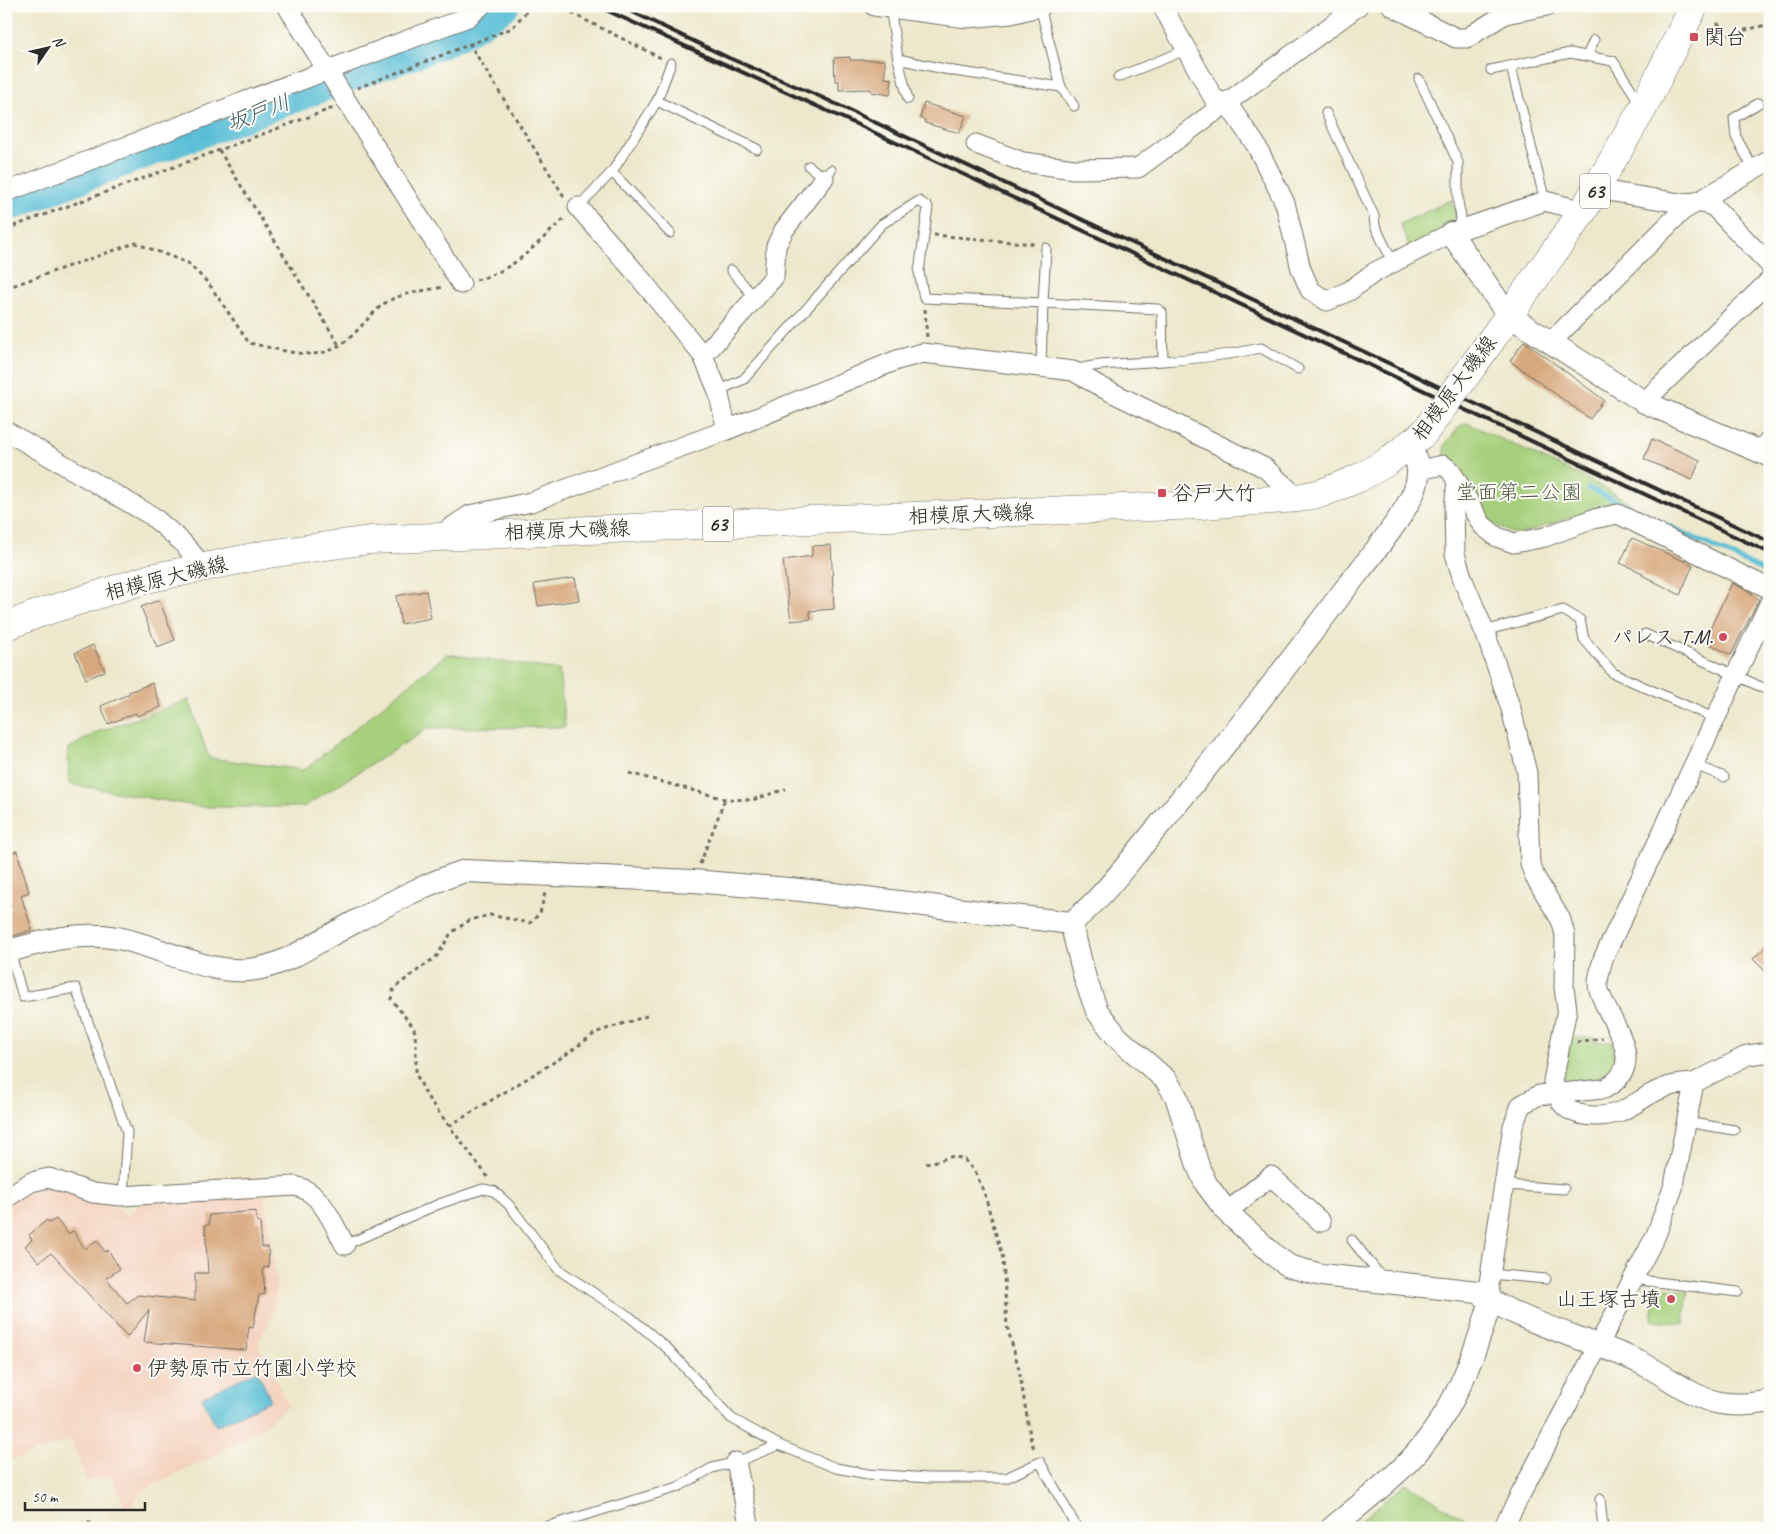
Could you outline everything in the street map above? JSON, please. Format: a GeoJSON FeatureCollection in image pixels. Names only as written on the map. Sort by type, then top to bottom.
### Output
{"type":"FeatureCollection","features":[{"type":"Feature","properties":{"kind":"main road","name":"相模原大磯線"},"geometry":{"type":"LineString","coordinates":[[6,626],[108,591],[202,566],[318,546],[440,535],[1202,505],[1298,498],[1322,493],[1358,478],[1387,462],[1418,450],[1475,363],[1589,200],[1643,108],[1694,6]]}},
{"type":"Feature","properties":{"kind":"street"},"geometry":{"type":"LineString","coordinates":[[287,6],[460,284]]}},
{"type":"Feature","properties":{"kind":"street"},"geometry":{"type":"LineString","coordinates":[[6,192],[468,17],[481,6]]}},
{"type":"Feature","properties":{"kind":"street"},"geometry":{"type":"LineString","coordinates":[[1162,6],[1214,99],[1227,103],[1256,145],[1285,203],[1301,269],[1310,290],[1327,301],[1349,291],[1375,272],[1455,232],[1545,201],[1698,202],[1713,206],[1770,265]]}},
{"type":"Feature","properties":{"kind":"street"},"geometry":{"type":"LineString","coordinates":[[976,144],[1023,162],[1074,169],[1138,168],[1358,6]]}},
{"type":"Feature","properties":{"kind":"street"},"geometry":{"type":"LineString","coordinates":[[1392,6],[1456,38],[1467,38],[1505,10],[1547,6]]}},
{"type":"Feature","properties":{"kind":"street"},"geometry":{"type":"LineString","coordinates":[[882,7],[967,18],[989,17],[1041,7]]}},
{"type":"Feature","properties":{"kind":"street"},"geometry":{"type":"LineString","coordinates":[[1550,343],[1682,211],[1762,165]]}},
{"type":"Feature","properties":{"kind":"street"},"geometry":{"type":"LineString","coordinates":[[703,356],[754,297],[774,277],[774,243],[827,174]]}},
{"type":"Feature","properties":{"kind":"street"},"geometry":{"type":"LineString","coordinates":[[576,210],[636,273],[703,356],[718,391],[727,430]]}},
{"type":"Feature","properties":{"kind":"street"},"geometry":{"type":"LineString","coordinates":[[1455,232],[1508,315],[1644,402],[1766,449]]}},
{"type":"Feature","properties":{"kind":"street"},"geometry":{"type":"LineString","coordinates":[[1644,402],[1770,280]]}},
{"type":"Feature","properties":{"kind":"street"},"geometry":{"type":"LineString","coordinates":[[440,535],[470,515],[531,502],[727,430],[897,360],[922,353],[1074,371],[1104,388],[1265,468],[1298,498]]}},
{"type":"Feature","properties":{"kind":"street"},"geometry":{"type":"LineString","coordinates":[[6,430],[152,516],[181,541],[202,566]]}},
{"type":"Feature","properties":{"kind":"street"},"geometry":{"type":"LineString","coordinates":[[8,952],[47,939],[86,935],[117,938],[156,948],[208,967],[235,970],[260,968],[289,958],[431,882],[465,870],[693,881],[801,890],[1071,923],[1089,908],[1172,810],[1300,648],[1392,526],[1414,490],[1418,450],[1451,471],[1482,525],[1497,538],[1514,543],[1545,537],[1593,520],[1618,514],[1770,589]]}},
{"type":"Feature","properties":{"kind":"street"},"geometry":{"type":"LineString","coordinates":[[1457,481],[1454,509],[1455,554],[1512,709],[1527,773],[1530,864],[1535,877],[1562,920],[1565,935],[1564,988],[1567,1008],[1553,1081],[1562,1104],[1589,1116],[1605,1116],[1620,1112],[1662,1088],[1694,1083],[1748,1055],[1770,1052]]}},
{"type":"Feature","properties":{"kind":"street"},"geometry":{"type":"LineString","coordinates":[[1332,1528],[1400,1470],[1441,1419],[1463,1381],[1491,1301],[1490,1274],[1513,1126],[1521,1105],[1539,1095],[1604,1089],[1612,1085],[1623,1070],[1626,1062],[1622,1039],[1598,989],[1603,959],[1770,602]]}},
{"type":"Feature","properties":{"kind":"street"},"geometry":{"type":"LineString","coordinates":[[1071,923],[1085,978],[1096,1011],[1118,1038],[1166,1080],[1176,1096],[1198,1166],[1216,1200],[1275,1256],[1289,1266],[1321,1275],[1478,1292],[1491,1301],[1640,1362],[1690,1393],[1721,1403],[1759,1403],[1770,1400]]}},
{"type":"Feature","properties":{"kind":"street"},"geometry":{"type":"LineString","coordinates":[[1503,1528],[1631,1279],[1656,1235],[1674,1185],[1694,1083]]}},
{"type":"Feature","properties":{"kind":"street"},"geometry":{"type":"LineString","coordinates":[[1227,1212],[1271,1176],[1316,1212]]}},
{"type":"Feature","properties":{"kind":"street"},"geometry":{"type":"LineString","coordinates":[[6,1198],[31,1182],[49,1178],[93,1194],[124,1195],[295,1186],[307,1189],[320,1202],[345,1245]]}},
{"type":"Feature","properties":{"kind":"street"},"geometry":{"type":"LineString","coordinates":[[736,1462],[750,1528]]}},
{"type":"Feature","properties":{"kind":"lane"},"geometry":{"type":"LineString","coordinates":[[882,7],[908,99]]}},
{"type":"Feature","properties":{"kind":"lane"},"geometry":{"type":"LineString","coordinates":[[1041,7],[1061,88],[1074,106]]}},
{"type":"Feature","properties":{"kind":"lane"},"geometry":{"type":"LineString","coordinates":[[1587,56],[1594,40]]}},
{"type":"Feature","properties":{"kind":"lane"},"geometry":{"type":"LineString","coordinates":[[1118,77],[1186,50]]}},
{"type":"Feature","properties":{"kind":"lane"},"geometry":{"type":"LineString","coordinates":[[1491,70],[1570,53],[1613,61],[1643,108]]}},
{"type":"Feature","properties":{"kind":"lane"},"geometry":{"type":"LineString","coordinates":[[898,59],[954,71],[1061,88]]}},
{"type":"Feature","properties":{"kind":"lane"},"geometry":{"type":"LineString","coordinates":[[576,210],[612,172],[657,101],[671,62]]}},
{"type":"Feature","properties":{"kind":"lane"},"geometry":{"type":"LineString","coordinates":[[1511,67],[1545,201]]}},
{"type":"Feature","properties":{"kind":"lane"},"geometry":{"type":"LineString","coordinates":[[1419,79],[1458,162],[1458,202],[1461,217],[1455,232]]}},
{"type":"Feature","properties":{"kind":"lane"},"geometry":{"type":"LineString","coordinates":[[657,101],[757,149]]}},
{"type":"Feature","properties":{"kind":"lane"},"geometry":{"type":"LineString","coordinates":[[1759,103],[1734,118],[1736,137],[1762,165]]}},
{"type":"Feature","properties":{"kind":"lane"},"geometry":{"type":"LineString","coordinates":[[1326,113],[1374,216],[1375,226],[1393,263]]}},
{"type":"Feature","properties":{"kind":"lane"},"geometry":{"type":"LineString","coordinates":[[808,166],[827,174]]}},
{"type":"Feature","properties":{"kind":"lane"},"geometry":{"type":"LineString","coordinates":[[612,172],[670,233]]}},
{"type":"Feature","properties":{"kind":"lane"},"geometry":{"type":"LineString","coordinates":[[718,391],[744,379],[882,224],[919,201],[928,207],[919,272],[924,298],[1158,309],[1162,312],[1163,361]]}},
{"type":"Feature","properties":{"kind":"lane"},"geometry":{"type":"LineString","coordinates":[[1041,367],[1046,248]]}},
{"type":"Feature","properties":{"kind":"lane"},"geometry":{"type":"LineString","coordinates":[[731,270],[754,297]]}},
{"type":"Feature","properties":{"kind":"lane"},"geometry":{"type":"LineString","coordinates":[[1074,371],[1092,365],[1163,361],[1238,353],[1261,348],[1298,369]]}},
{"type":"Feature","properties":{"kind":"lane"},"geometry":{"type":"LineString","coordinates":[[1484,631],[1563,610],[1580,620],[1584,639],[1613,673],[1716,719]]}},
{"type":"Feature","properties":{"kind":"lane"},"geometry":{"type":"LineString","coordinates":[[1646,634],[1770,691]]}},
{"type":"Feature","properties":{"kind":"lane"},"geometry":{"type":"LineString","coordinates":[[1693,764],[1724,777]]}},
{"type":"Feature","properties":{"kind":"lane"},"geometry":{"type":"LineString","coordinates":[[8,952],[23,997],[76,988],[127,1132],[124,1195]]}},
{"type":"Feature","properties":{"kind":"lane"},"geometry":{"type":"LineString","coordinates":[[1686,1122],[1734,1130]]}},
{"type":"Feature","properties":{"kind":"lane"},"geometry":{"type":"LineString","coordinates":[[1505,1185],[1564,1189]]}},
{"type":"Feature","properties":{"kind":"lane"},"geometry":{"type":"LineString","coordinates":[[345,1245],[439,1204],[483,1189],[494,1191],[510,1206],[559,1270],[630,1317],[668,1349],[732,1418],[779,1445],[836,1468],[868,1474],[929,1478],[1006,1478],[1040,1462],[1077,1528]]}},
{"type":"Feature","properties":{"kind":"lane"},"geometry":{"type":"LineString","coordinates":[[1352,1240],[1386,1282]]}},
{"type":"Feature","properties":{"kind":"lane"},"geometry":{"type":"LineString","coordinates":[[1490,1274],[1546,1279]]}},
{"type":"Feature","properties":{"kind":"lane"},"geometry":{"type":"LineString","coordinates":[[1631,1279],[1738,1292]]}},
{"type":"Feature","properties":{"kind":"lane"},"geometry":{"type":"LineString","coordinates":[[542,1528],[678,1487],[712,1468],[736,1462],[779,1445]]}},
{"type":"Feature","properties":{"kind":"lane"},"geometry":{"type":"LineString","coordinates":[[1600,1499],[1603,1528]]}},
{"type":"Feature","properties":{"kind":"path"},"geometry":{"type":"LineString","coordinates":[[351,90],[512,28],[531,6]]}},
{"type":"Feature","properties":{"kind":"path"},"geometry":{"type":"LineString","coordinates":[[557,6],[671,62]]}},
{"type":"Feature","properties":{"kind":"path"},"geometry":{"type":"LineString","coordinates":[[1717,23],[1729,34],[1770,24]]}},
{"type":"Feature","properties":{"kind":"path"},"geometry":{"type":"LineString","coordinates":[[6,288],[135,243],[188,262],[209,284],[249,343],[284,351],[322,353],[348,340],[382,305],[408,294],[460,284],[488,276],[519,261],[576,210],[469,43]]}},
{"type":"Feature","properties":{"kind":"path"},"geometry":{"type":"LineString","coordinates":[[6,229],[335,107]]}},
{"type":"Feature","properties":{"kind":"path"},"geometry":{"type":"LineString","coordinates":[[219,150],[339,345]]}},
{"type":"Feature","properties":{"kind":"path"},"geometry":{"type":"LineString","coordinates":[[925,234],[1044,245],[1046,248]]}},
{"type":"Feature","properties":{"kind":"path"},"geometry":{"type":"LineString","coordinates":[[924,298],[928,354]]}},
{"type":"Feature","properties":{"kind":"path"},"geometry":{"type":"LineString","coordinates":[[629,773],[725,799],[752,800],[786,789]]}},
{"type":"Feature","properties":{"kind":"path"},"geometry":{"type":"LineString","coordinates":[[693,881],[725,799]]}},
{"type":"Feature","properties":{"kind":"path"},"geometry":{"type":"LineString","coordinates":[[494,1191],[487,1176],[428,1098],[416,1074],[414,1028],[391,999],[394,988],[437,956],[451,933],[470,920],[490,915],[525,924],[536,920],[540,913],[550,874]]}},
{"type":"Feature","properties":{"kind":"path"},"geometry":{"type":"LineString","coordinates":[[449,1126],[564,1056],[597,1032],[650,1015]]}},
{"type":"Feature","properties":{"kind":"path"},"geometry":{"type":"LineString","coordinates":[[1576,1049],[1576,1042],[1605,1038]]}},
{"type":"Feature","properties":{"kind":"path"},"geometry":{"type":"LineString","coordinates":[[926,1164],[954,1156],[965,1160],[975,1172],[984,1192],[1002,1259],[1007,1326],[1018,1369],[1030,1442],[1040,1462]]}},
{"type":"Feature","properties":{"kind":"path"},"geometry":{"type":"LineString","coordinates":[[73,1528],[85,1522],[114,1528]]}},
{"type":"Feature","properties":{"kind":"shaded area","name":"伊勢原市立竹園小学校"},"geometry":{"type":"Polygon","coordinates":[[[50,1185],[121,1210],[126,1216],[149,1197],[264,1194],[277,1282],[272,1316],[258,1344],[288,1405],[261,1429],[209,1459],[145,1489],[126,1509],[113,1479],[106,1477],[86,1481],[72,1440],[6,1462],[6,1202],[50,1185]]]}},
{"type":"Feature","properties":{"kind":"green space"},"geometry":{"type":"Polygon","coordinates":[[[1451,200],[1456,215],[1450,227],[1410,249],[1400,224],[1451,200]]]}},
{"type":"Feature","properties":{"kind":"green space","name":"堂面第二公園"},"geometry":{"type":"Polygon","coordinates":[[[1467,423],[1591,481],[1629,502],[1627,505],[1578,515],[1520,534],[1509,532],[1495,524],[1488,516],[1458,465],[1444,456],[1444,446],[1460,426],[1467,423]]]}},
{"type":"Feature","properties":{"kind":"green space"},"geometry":{"type":"Polygon","coordinates":[[[447,654],[559,670],[565,727],[429,728],[303,807],[201,807],[69,784],[68,749],[97,732],[189,700],[209,758],[304,770],[447,654]]]}},
{"type":"Feature","properties":{"kind":"green space"},"geometry":{"type":"Polygon","coordinates":[[[1594,1037],[1595,1042],[1611,1042],[1615,1054],[1615,1063],[1611,1070],[1597,1078],[1568,1083],[1560,1072],[1567,1038],[1594,1037]]]}},
{"type":"Feature","properties":{"kind":"green space"},"geometry":{"type":"Polygon","coordinates":[[[1657,1286],[1688,1292],[1684,1323],[1652,1320],[1657,1286]]]}},
{"type":"Feature","properties":{"kind":"green space"},"geometry":{"type":"Polygon","coordinates":[[[1406,1483],[1472,1524],[1472,1528],[1352,1528],[1406,1483]]]}},
{"type":"Feature","properties":{"kind":"water"},"geometry":{"type":"Polygon","coordinates":[[[257,1371],[271,1400],[216,1426],[202,1397],[257,1371]]]}},
{"type":"Feature","properties":{"kind":"building"},"geometry":{"type":"Polygon","coordinates":[[[850,57],[850,60],[885,60],[885,78],[892,79],[890,95],[871,92],[871,89],[839,90],[839,81],[835,81],[834,58],[850,57]]]}},
{"type":"Feature","properties":{"kind":"building"},"geometry":{"type":"Polygon","coordinates":[[[924,103],[966,116],[959,133],[925,123],[925,120],[920,118],[924,103]]]}},
{"type":"Feature","properties":{"kind":"building"},"geometry":{"type":"Polygon","coordinates":[[[1524,341],[1604,400],[1590,419],[1510,361],[1524,341]]]}},
{"type":"Feature","properties":{"kind":"building"},"geometry":{"type":"Polygon","coordinates":[[[1652,439],[1700,460],[1692,480],[1644,459],[1652,439]]]}},
{"type":"Feature","properties":{"kind":"building"},"geometry":{"type":"Polygon","coordinates":[[[1632,538],[1693,565],[1680,595],[1642,575],[1643,573],[1620,563],[1632,538]]]}},
{"type":"Feature","properties":{"kind":"building"},"geometry":{"type":"Polygon","coordinates":[[[831,545],[834,609],[809,611],[811,619],[791,621],[783,560],[812,556],[812,546],[831,545]]]}},
{"type":"Feature","properties":{"kind":"building"},"geometry":{"type":"Polygon","coordinates":[[[575,578],[579,600],[538,606],[534,584],[575,578]]]}},
{"type":"Feature","properties":{"kind":"building"},"geometry":{"type":"Polygon","coordinates":[[[1732,583],[1752,593],[1751,595],[1759,599],[1731,655],[1704,641],[1732,583]]]}},
{"type":"Feature","properties":{"kind":"building"},"geometry":{"type":"Polygon","coordinates":[[[426,591],[431,618],[401,624],[396,596],[426,591]]]}},
{"type":"Feature","properties":{"kind":"building"},"geometry":{"type":"Polygon","coordinates":[[[159,600],[175,640],[157,647],[141,607],[159,600]]]}},
{"type":"Feature","properties":{"kind":"building"},"geometry":{"type":"Polygon","coordinates":[[[93,645],[105,671],[86,679],[75,653],[93,645]]]}},
{"type":"Feature","properties":{"kind":"building"},"geometry":{"type":"Polygon","coordinates":[[[152,683],[161,707],[137,716],[136,713],[108,724],[101,706],[152,683]]]}},
{"type":"Feature","properties":{"kind":"building"},"geometry":{"type":"Polygon","coordinates":[[[17,851],[29,892],[21,895],[32,930],[10,937],[6,925],[6,909],[12,907],[6,890],[6,854],[17,851]]]}},
{"type":"Feature","properties":{"kind":"building"},"geometry":{"type":"Polygon","coordinates":[[[1770,942],[1770,976],[1753,959],[1770,942]]]}},
{"type":"Feature","properties":{"kind":"building"},"geometry":{"type":"Polygon","coordinates":[[[256,1211],[257,1222],[260,1222],[262,1247],[268,1247],[269,1267],[263,1268],[265,1294],[259,1295],[253,1328],[249,1327],[246,1350],[144,1342],[149,1310],[127,1337],[51,1253],[39,1262],[25,1246],[32,1240],[29,1235],[47,1220],[49,1223],[56,1219],[68,1234],[73,1231],[85,1249],[97,1240],[105,1252],[108,1250],[120,1269],[106,1278],[127,1303],[138,1295],[195,1301],[195,1273],[208,1273],[205,1225],[209,1225],[209,1215],[256,1211]]]}},
{"type":"Feature","properties":{"kind":"waterway","name":"坂戸川"},"geometry":{"type":"LineString","coordinates":[[6,208],[131,159],[426,50],[468,31],[505,6]]}},
{"type":"Feature","properties":{"kind":"waterway"},"geometry":{"type":"LineString","coordinates":[[1589,488],[1770,574]]}},
{"type":"Feature","properties":{"kind":"railway"},"geometry":{"type":"LineString","coordinates":[[597,6],[856,124],[1770,553]]}},
{"type":"Feature","properties":{"kind":"railway"},"geometry":{"type":"LineString","coordinates":[[620,6],[729,58],[821,97],[1770,542]]}},
{"type":"Feature","properties":{"kind":"place","name":"関台"},"geometry":{"type":"Point","coordinates":[1694,37]}},
{"type":"Feature","properties":{"kind":"place","name":"谷戸大竹"},"geometry":{"type":"Point","coordinates":[1162,493]}},
{"type":"Feature","properties":{"kind":"place","name":"パレス T.M."},"geometry":{"type":"Point","coordinates":[1723,637]}},
{"type":"Feature","properties":{"kind":"place","name":"山王塚古墳"},"geometry":{"type":"Point","coordinates":[1671,1299]}},
{"type":"Feature","properties":{"kind":"place","name":"伊勢原市立竹園小学校"},"geometry":{"type":"Point","coordinates":[137,1368]}}]}
